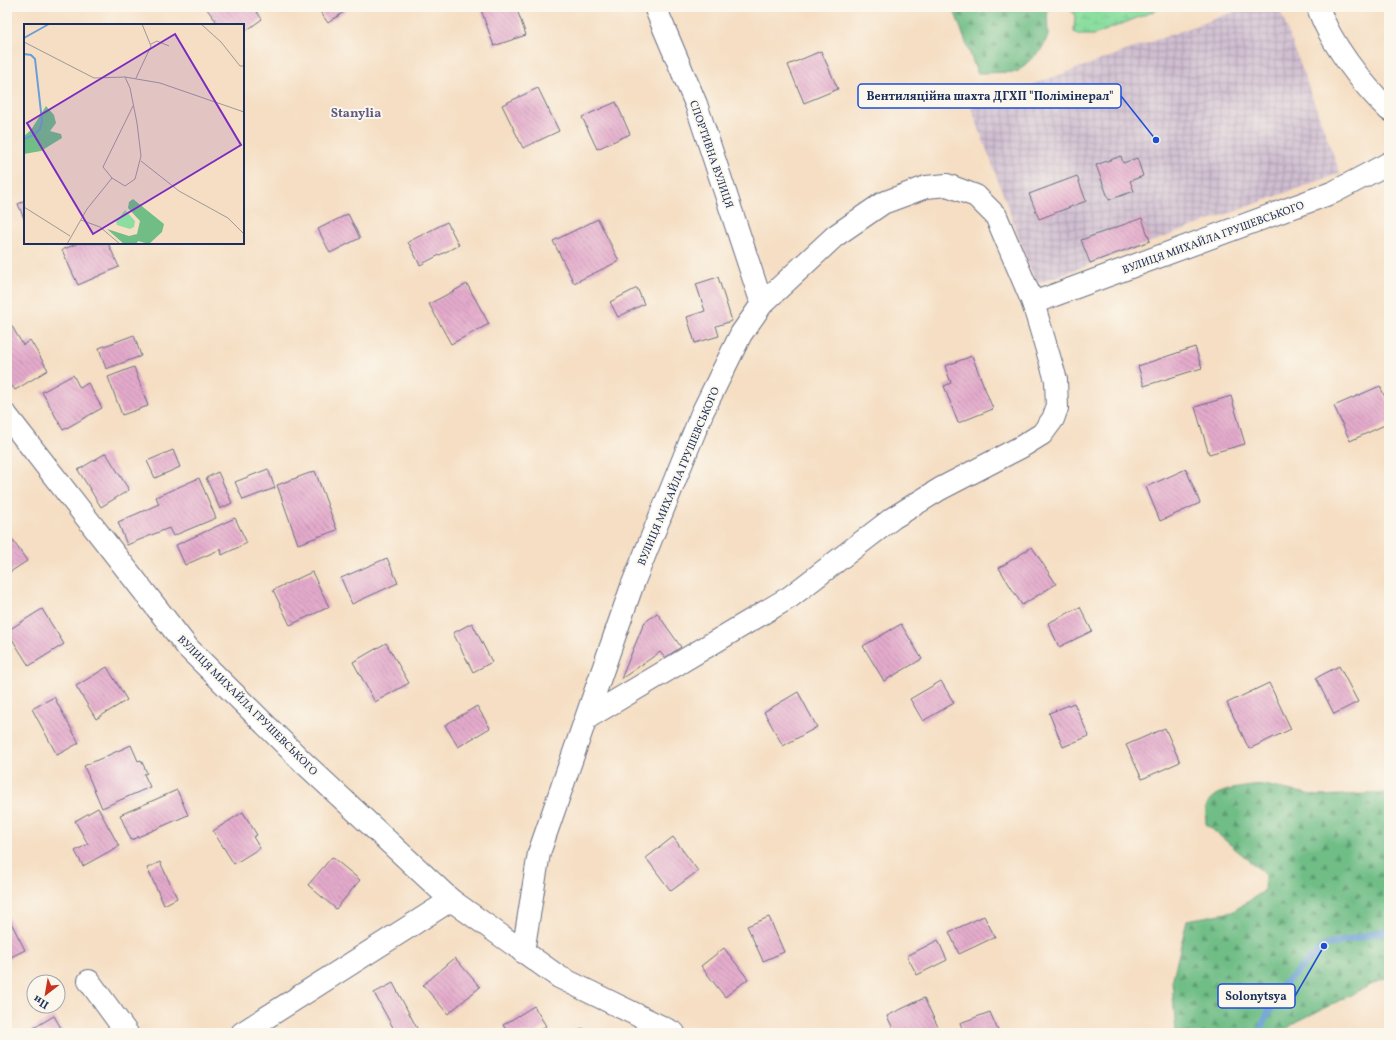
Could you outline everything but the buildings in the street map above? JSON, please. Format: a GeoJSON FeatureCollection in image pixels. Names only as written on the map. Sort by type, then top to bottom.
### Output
{"type":"FeatureCollection","features":[{"type":"Feature","properties":{"kind":"street","name":"СПОРТИВНА ВУЛИЦЯ"},"geometry":{"type":"LineString","coordinates":[[655,7],[696,104],[762,304]]}},
{"type":"Feature","properties":{"kind":"street"},"geometry":{"type":"LineString","coordinates":[[1318,7],[1321,16],[1347,61],[1389,110]]}},
{"type":"Feature","properties":{"kind":"street","name":"ВУЛИЦЯ МИХАЙЛА ГРУШЕВСЬКОГО"},"geometry":{"type":"LineString","coordinates":[[1033,303],[1334,192],[1389,163]]}},
{"type":"Feature","properties":{"kind":"street","name":"ВУЛИЦЯ МИХАЙЛА ГРУШЕВСЬКОГО"},"geometry":{"type":"LineString","coordinates":[[523,952],[539,853],[586,718],[632,586],[702,413],[741,334],[762,304],[835,236],[883,203],[926,187],[947,185],[976,196],[996,216],[1033,303],[1056,380],[1057,408],[1053,419],[1042,434],[1021,447],[940,489],[893,518],[790,597],[586,718]]}},
{"type":"Feature","properties":{"kind":"street","name":"ВУЛИЦЯ МИХАЙЛА ГРУШЕВСЬКОГО"},"geometry":{"type":"LineString","coordinates":[[7,416],[188,648],[303,762],[451,900],[559,977],[674,1033]]}},
{"type":"Feature","properties":{"kind":"street"},"geometry":{"type":"LineString","coordinates":[[242,1033],[451,900]]}},
{"type":"Feature","properties":{"kind":"street"},"geometry":{"type":"LineString","coordinates":[[89,982],[127,1033]]}},
{"type":"Feature","properties":{"kind":"shaded area"},"geometry":{"type":"Polygon","coordinates":[[[1247,7],[1279,7],[1340,173],[1036,284],[971,107],[1247,7]]]}},
{"type":"Feature","properties":{"kind":"green space"},"geometry":{"type":"Polygon","coordinates":[[[953,7],[1047,7],[1048,36],[1041,50],[1017,72],[977,73],[953,7]]]}},
{"type":"Feature","properties":{"kind":"green space"},"geometry":{"type":"Polygon","coordinates":[[[1069,7],[1164,7],[1094,35],[1080,35],[1074,32],[1075,16],[1069,7]]]}},
{"type":"Feature","properties":{"kind":"green space"},"geometry":{"type":"Polygon","coordinates":[[[1263,785],[1318,796],[1389,793],[1389,976],[1296,1022],[1281,1033],[1176,1033],[1172,982],[1187,920],[1232,912],[1264,891],[1265,874],[1206,824],[1206,808],[1209,801],[1221,792],[1263,785]]]}},
{"type":"Feature","properties":{"kind":"waterway"},"geometry":{"type":"LineString","coordinates":[[1259,1033],[1280,988],[1324,946],[1389,930]]}},
{"type":"Feature","properties":{"kind":"place","name":"Вентиляційна шахта ДГХП \"Полімінерал\""},"geometry":{"type":"Point","coordinates":[1156,140]}},
{"type":"Feature","properties":{"kind":"place","name":"Solonytsya"},"geometry":{"type":"Point","coordinates":[1324,946]}},
{"type":"Feature","properties":{"kind":"district","name":"Stanylia"},"geometry":{"type":"Point","coordinates":[356,112]}}]}
